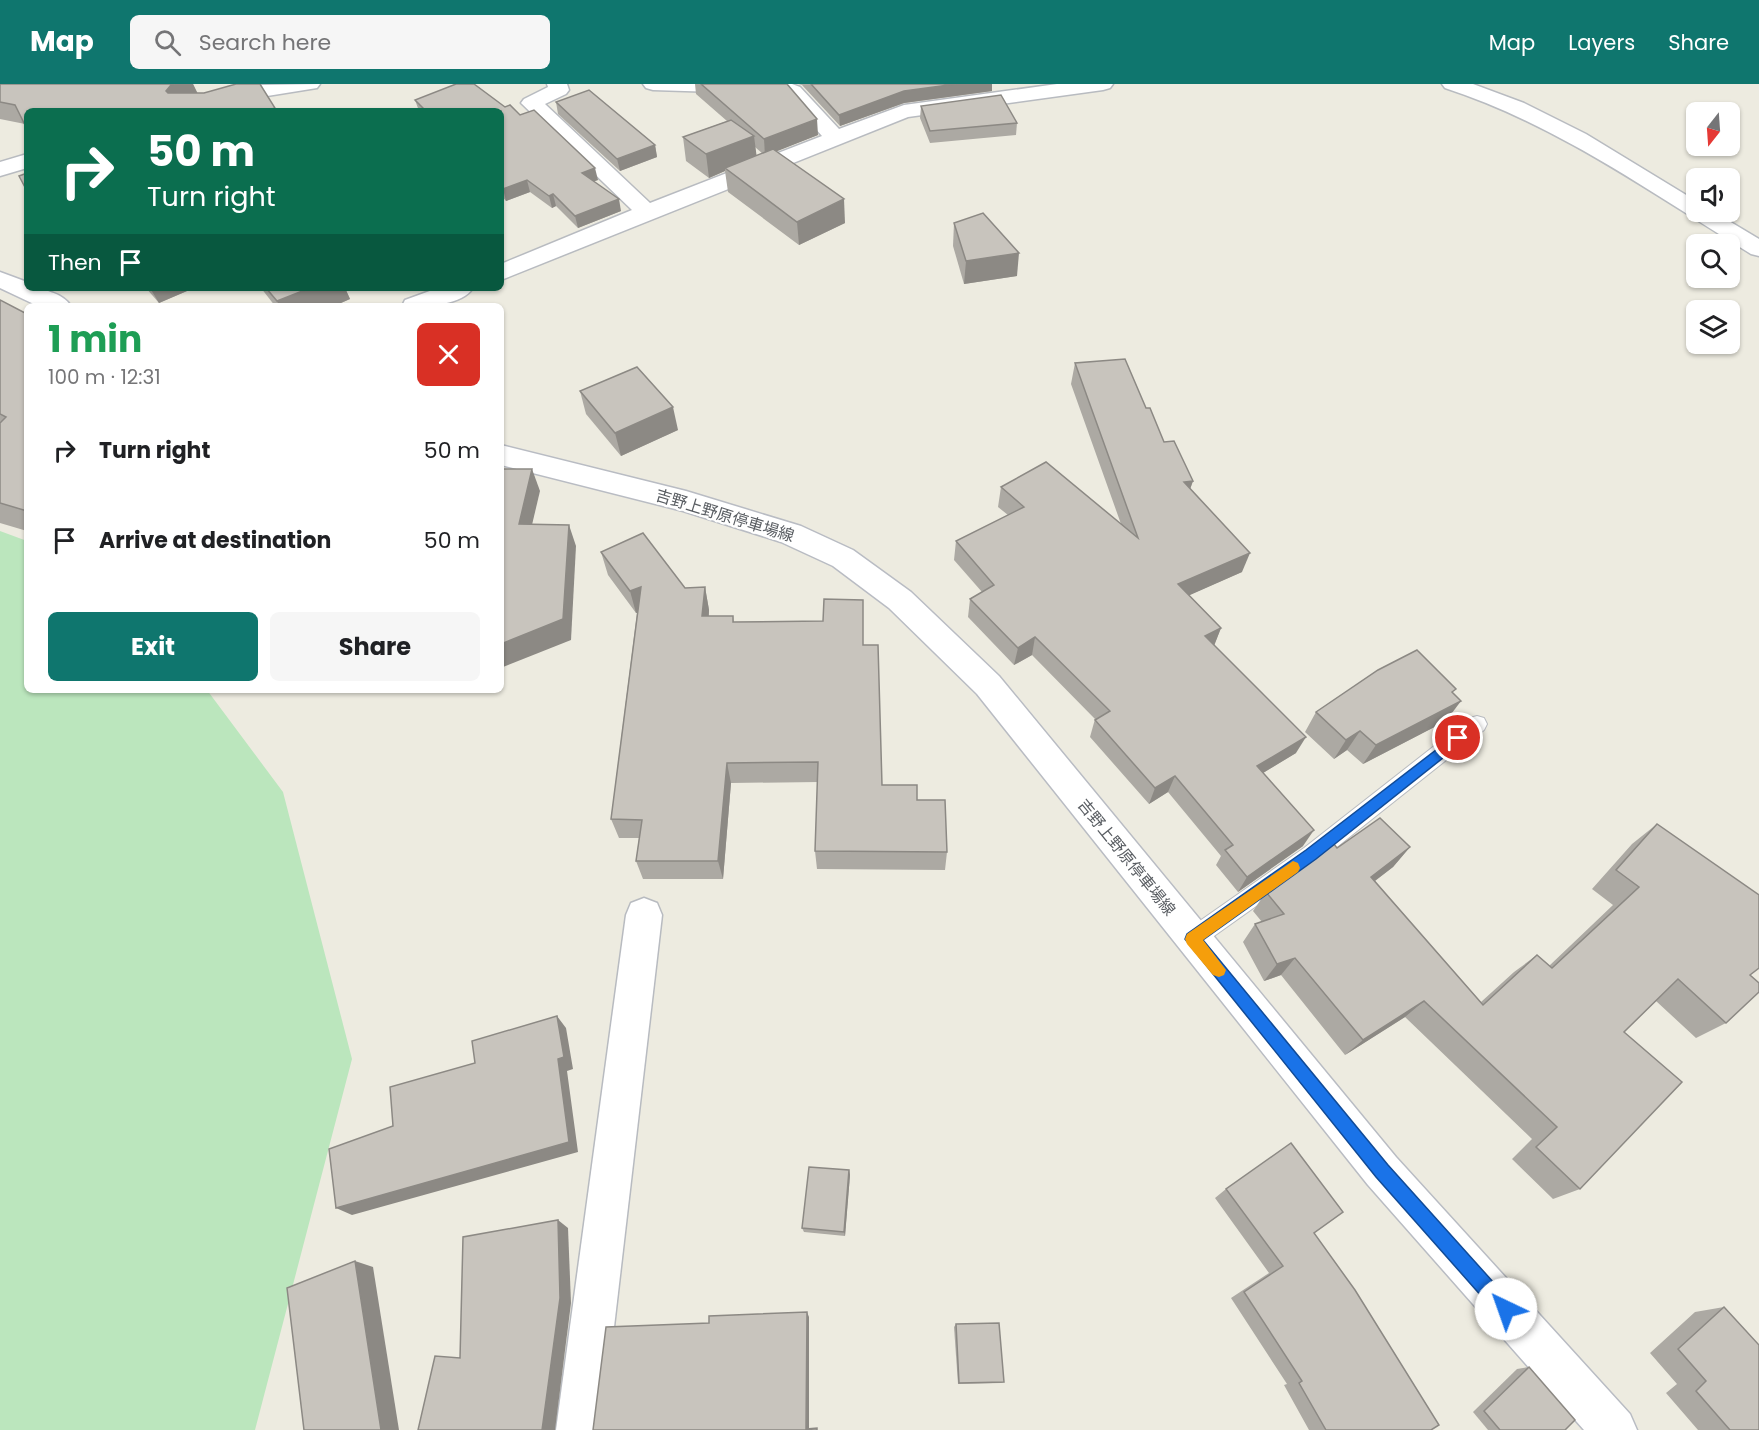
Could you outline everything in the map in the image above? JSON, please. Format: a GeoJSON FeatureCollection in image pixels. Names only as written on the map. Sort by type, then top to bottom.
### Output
{"type":"FeatureCollection","features":[{"type":"Feature","properties":{"kind":"street"},"geometry":{"type":"LineString","coordinates":[[200,108],[259,91],[310,84]]}},
{"type":"Feature","properties":{"kind":"street"},"geometry":{"type":"LineString","coordinates":[[557,84],[560,90],[531,103],[647,212]]}},
{"type":"Feature","properties":{"kind":"street"},"geometry":{"type":"LineString","coordinates":[[653,84],[784,88],[793,91],[837,139]]}},
{"type":"Feature","properties":{"kind":"street"},"geometry":{"type":"LineString","coordinates":[[504,272],[647,212],[904,111],[1103,84]]}},
{"type":"Feature","properties":{"kind":"street"},"geometry":{"type":"LineString","coordinates":[[1452,84],[1483,92],[1545,119],[1686,204]]}},
{"type":"Feature","properties":{"kind":"street"},"geometry":{"type":"LineString","coordinates":[[0,169],[24,161]]}},
{"type":"Feature","properties":{"kind":"street"},"geometry":{"type":"LineString","coordinates":[[1716,222],[1759,249]]}},
{"type":"Feature","properties":{"kind":"street"},"geometry":{"type":"LineString","coordinates":[[0,279],[24,290]]}},
{"type":"Feature","properties":{"kind":"street"},"geometry":{"type":"LineString","coordinates":[[26,291],[52,303]]}},
{"type":"Feature","properties":{"kind":"street"},"geometry":{"type":"LineString","coordinates":[[422,303],[453,291]]}},
{"type":"Feature","properties":{"kind":"street","name":"吉野上野原停車場線"},"geometry":{"type":"LineString","coordinates":[[511,458],[686,501],[790,534],[843,558],[900,600],[988,685],[1382,1171],[1614,1430]]}},
{"type":"Feature","properties":{"kind":"street"},"geometry":{"type":"LineString","coordinates":[[579,1430],[644,915]]}},
{"type":"Feature","properties":{"kind":"lane"},"geometry":{"type":"LineString","coordinates":[[1192,939],[1311,855],[1477,724]]}},
{"type":"Feature","properties":{"kind":"green space"},"geometry":{"type":"Polygon","coordinates":[[[0,531],[24,540],[24,693],[209,693],[283,792],[352,1059],[255,1430],[0,1430],[0,531]]]}},
{"type":"Feature","properties":{"kind":"building"},"geometry":{"type":"Polygon","coordinates":[[[0,84],[175,84],[166,91],[168,93],[204,93],[236,84],[260,84],[275,108],[24,108],[24,123],[15,105],[0,102],[0,84]]]}},
{"type":"Feature","properties":{"kind":"building"},"geometry":{"type":"Polygon","coordinates":[[[456,84],[474,84],[505,107],[510,105],[520,115],[534,110],[595,168],[582,173],[619,199],[575,216],[553,194],[549,196],[527,180],[504,189],[504,108],[423,108],[415,100],[456,84]]]}},
{"type":"Feature","properties":{"kind":"building"},"geometry":{"type":"Polygon","coordinates":[[[701,84],[787,84],[817,119],[764,139],[701,84]]]}},
{"type":"Feature","properties":{"kind":"building"},"geometry":{"type":"Polygon","coordinates":[[[811,84],[956,84],[904,91],[839,115],[811,84]]]}},
{"type":"Feature","properties":{"kind":"building"},"geometry":{"type":"Polygon","coordinates":[[[589,90],[655,145],[617,159],[556,102],[589,90]]]}},
{"type":"Feature","properties":{"kind":"building"},"geometry":{"type":"Polygon","coordinates":[[[1001,95],[1017,123],[930,131],[921,106],[1001,95]]]}},
{"type":"Feature","properties":{"kind":"building"},"geometry":{"type":"Polygon","coordinates":[[[731,120],[754,136],[706,154],[683,137],[731,120]]]}},
{"type":"Feature","properties":{"kind":"building"},"geometry":{"type":"Polygon","coordinates":[[[773,149],[844,199],[797,222],[725,168],[773,149]]]}},
{"type":"Feature","properties":{"kind":"building"},"geometry":{"type":"Polygon","coordinates":[[[24,174],[24,185],[19,176],[24,174]]]}},
{"type":"Feature","properties":{"kind":"building"},"geometry":{"type":"Polygon","coordinates":[[[983,213],[1019,253],[966,261],[954,223],[983,213]]]}},
{"type":"Feature","properties":{"kind":"building"},"geometry":{"type":"Polygon","coordinates":[[[269,291],[302,291],[277,301],[269,291]]]}},
{"type":"Feature","properties":{"kind":"building"},"geometry":{"type":"Polygon","coordinates":[[[0,300],[24,312],[24,510],[0,503],[0,423],[6,417],[0,414],[0,300]]]}},
{"type":"Feature","properties":{"kind":"building"},"geometry":{"type":"Polygon","coordinates":[[[1125,359],[1146,408],[1150,408],[1164,442],[1174,441],[1193,481],[1184,482],[1250,553],[1178,584],[1221,628],[1205,636],[1306,737],[1257,766],[1314,830],[1247,877],[1225,850],[1233,845],[1175,776],[1155,788],[1095,720],[1110,711],[1035,637],[1018,648],[970,599],[994,585],[956,541],[1024,507],[1001,487],[1046,462],[1138,538],[1075,363],[1125,359]]]}},
{"type":"Feature","properties":{"kind":"building"},"geometry":{"type":"Polygon","coordinates":[[[637,367],[673,407],[615,433],[580,391],[637,367]]]}},
{"type":"Feature","properties":{"kind":"building"},"geometry":{"type":"Polygon","coordinates":[[[504,469],[532,469],[519,524],[569,525],[563,619],[504,643],[504,469]]]}},
{"type":"Feature","properties":{"kind":"building"},"geometry":{"type":"Polygon","coordinates":[[[643,533],[685,588],[705,587],[702,616],[733,616],[733,622],[823,621],[824,599],[863,600],[863,645],[878,645],[882,785],[917,785],[917,800],[945,800],[947,852],[815,851],[818,762],[727,763],[718,861],[636,861],[642,820],[611,819],[641,587],[630,591],[601,552],[643,533]]]}},
{"type":"Feature","properties":{"kind":"building"},"geometry":{"type":"Polygon","coordinates":[[[1417,650],[1456,689],[1452,692],[1461,701],[1376,745],[1360,731],[1346,740],[1316,712],[1378,670],[1417,650]]]}},
{"type":"Feature","properties":{"kind":"building"},"geometry":{"type":"Polygon","coordinates":[[[1380,818],[1410,847],[1371,877],[1483,1005],[1537,955],[1552,968],[1639,887],[1616,870],[1657,824],[1759,895],[1759,968],[1750,975],[1759,983],[1759,992],[1726,1023],[1678,979],[1624,1032],[1682,1082],[1580,1189],[1536,1147],[1557,1127],[1424,1001],[1363,1040],[1295,958],[1277,964],[1255,924],[1284,914],[1266,892],[1334,844],[1337,848],[1380,818]]]}},
{"type":"Feature","properties":{"kind":"building"},"geometry":{"type":"Polygon","coordinates":[[[557,1016],[564,1057],[558,1059],[569,1142],[336,1208],[329,1149],[393,1126],[390,1087],[475,1063],[472,1041],[557,1016]]]}},
{"type":"Feature","properties":{"kind":"building"},"geometry":{"type":"Polygon","coordinates":[[[1291,1143],[1343,1212],[1314,1233],[1355,1290],[1439,1425],[1431,1430],[1326,1430],[1299,1383],[1302,1381],[1244,1292],[1283,1266],[1226,1189],[1291,1143]]]}},
{"type":"Feature","properties":{"kind":"building"},"geometry":{"type":"Polygon","coordinates":[[[809,1167],[849,1170],[844,1232],[802,1228],[809,1167]]]}},
{"type":"Feature","properties":{"kind":"building"},"geometry":{"type":"Polygon","coordinates":[[[558,1220],[560,1298],[542,1430],[418,1430],[435,1356],[460,1358],[463,1237],[558,1220]]]}},
{"type":"Feature","properties":{"kind":"building"},"geometry":{"type":"Polygon","coordinates":[[[355,1261],[381,1430],[304,1430],[287,1288],[355,1261]]]}},
{"type":"Feature","properties":{"kind":"building"},"geometry":{"type":"Polygon","coordinates":[[[1724,1307],[1759,1345],[1759,1430],[1730,1430],[1696,1391],[1706,1381],[1678,1349],[1724,1307]]]}},
{"type":"Feature","properties":{"kind":"building"},"geometry":{"type":"Polygon","coordinates":[[[807,1312],[806,1429],[817,1428],[817,1430],[593,1430],[606,1327],[709,1323],[709,1316],[807,1312]]]}},
{"type":"Feature","properties":{"kind":"building"},"geometry":{"type":"Polygon","coordinates":[[[999,1323],[1004,1382],[959,1383],[956,1324],[999,1323]]]}},
{"type":"Feature","properties":{"kind":"building"},"geometry":{"type":"Polygon","coordinates":[[[1529,1367],[1575,1420],[1565,1430],[1500,1430],[1484,1411],[1529,1367]]]}},
{"type":"Feature","properties":{"kind":"slow traffic"},"geometry":{"type":"LineString","coordinates":[[1219,970],[1192,939],[1293,868]]}},
{"type":"Feature","properties":{"kind":"route"},"geometry":{"type":"LineString","coordinates":[[1458,738],[1311,855],[1192,939],[1382,1171],[1506,1309]]}}]}
